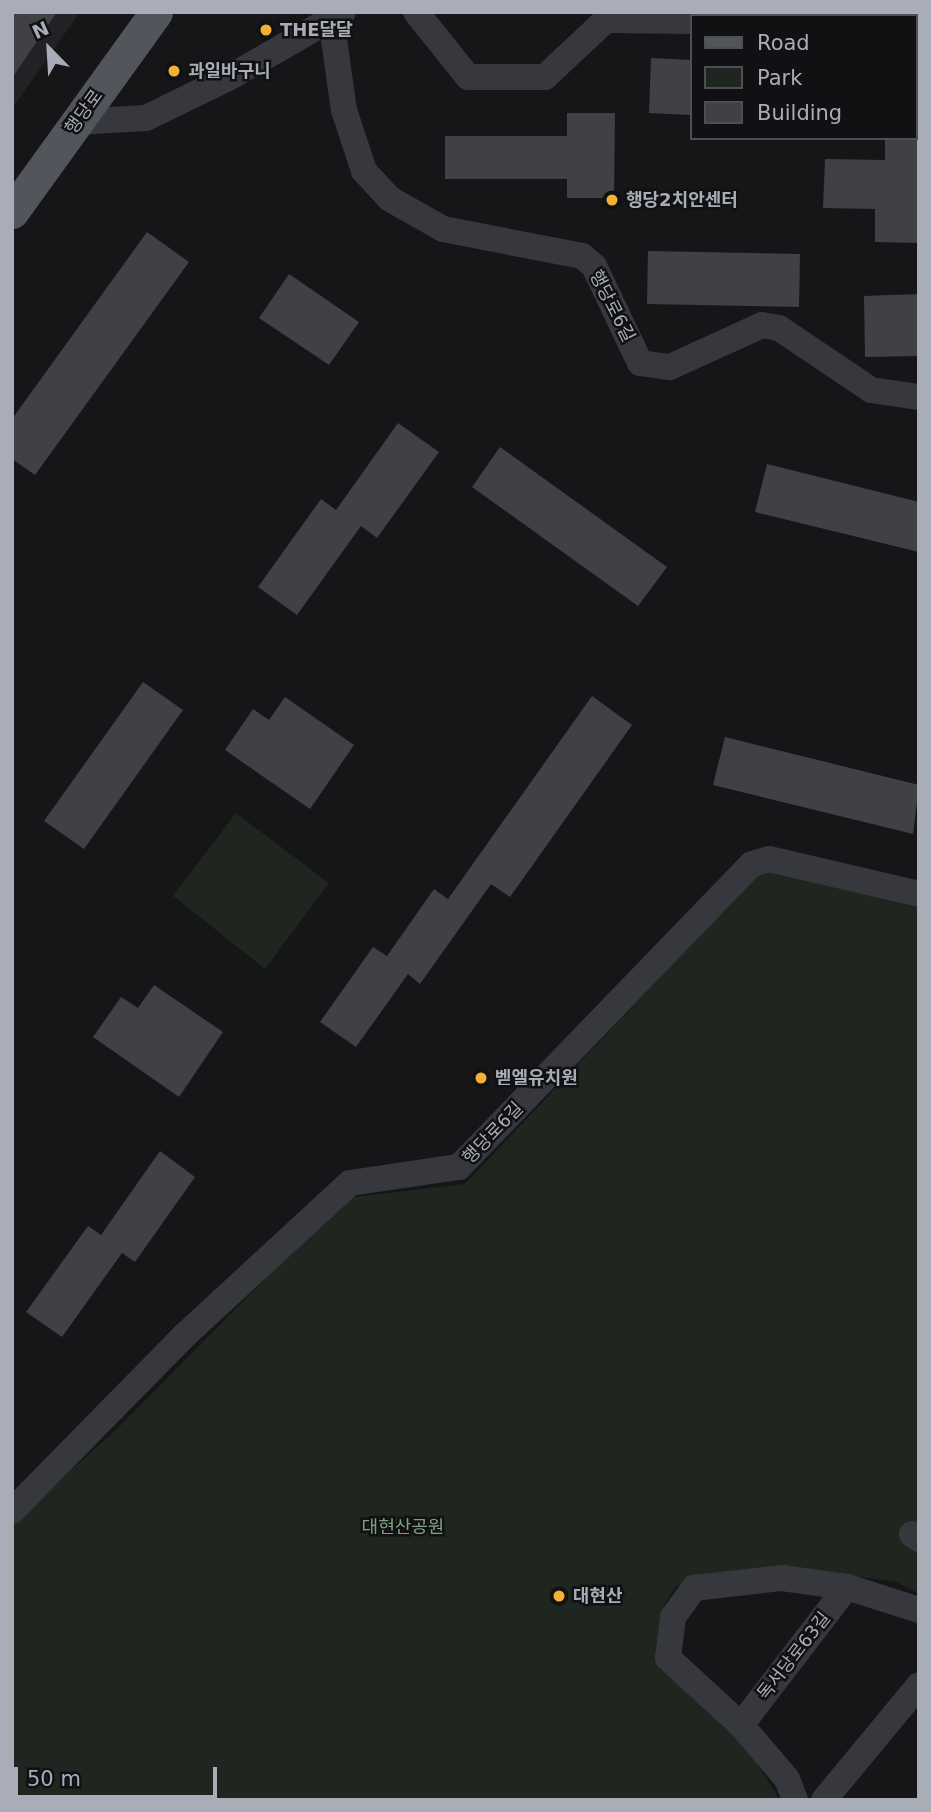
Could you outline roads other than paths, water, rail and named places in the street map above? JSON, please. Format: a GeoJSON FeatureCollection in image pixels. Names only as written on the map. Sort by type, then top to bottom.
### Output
{"type":"FeatureCollection","features":[{"type":"Feature","properties":{"kind":"main road","name":"행당로"},"geometry":{"type":"LineString","coordinates":[[12,212],[155,12]]}},
{"type":"Feature","properties":{"kind":"street"},"geometry":{"type":"LineString","coordinates":[[416,12],[468,77],[545,77],[606,20],[690,21]]}},
{"type":"Feature","properties":{"kind":"street"},"geometry":{"type":"LineString","coordinates":[[76,122],[146,118],[230,77],[337,15]]}},
{"type":"Feature","properties":{"kind":"street","name":"행당로6길"},"geometry":{"type":"LineString","coordinates":[[337,15],[344,110],[364,171],[390,199],[443,229],[582,257],[594,265],[640,363],[670,367],[762,326],[779,328],[871,390],[919,397]]}},
{"type":"Feature","properties":{"kind":"street","name":"행당로6길"},"geometry":{"type":"LineString","coordinates":[[12,1511],[185,1335],[351,1183],[459,1167],[752,863],[769,859],[919,894]]}},
{"type":"Feature","properties":{"kind":"street","name":"독서당로63길"},"geometry":{"type":"LineString","coordinates":[[795,1800],[787,1779],[741,1726],[667,1658],[673,1617],[694,1588],[782,1577],[847,1587],[919,1610]]}},
{"type":"Feature","properties":{"kind":"street","name":"독서당로63길"},"geometry":{"type":"LineString","coordinates":[[741,1726],[847,1587]]}},
{"type":"Feature","properties":{"kind":"street"},"geometry":{"type":"LineString","coordinates":[[824,1800],[919,1685]]}},
{"type":"Feature","properties":{"kind":"place","name":"THE달달"},"geometry":{"type":"Point","coordinates":[266,30]}},
{"type":"Feature","properties":{"kind":"place","name":"과일바구니"},"geometry":{"type":"Point","coordinates":[174,71]}},
{"type":"Feature","properties":{"kind":"place","name":"행당2치안센터"},"geometry":{"type":"Point","coordinates":[612,200]}},
{"type":"Feature","properties":{"kind":"place","name":"벧엘유치원"},"geometry":{"type":"Point","coordinates":[481,1078]}},
{"type":"Feature","properties":{"kind":"place","name":"대현산"},"geometry":{"type":"Point","coordinates":[559,1596]}},
{"type":"Feature","properties":{"kind":"park label","name":"대현산공원"},"geometry":{"type":"Point","coordinates":[403,1527]}}]}
